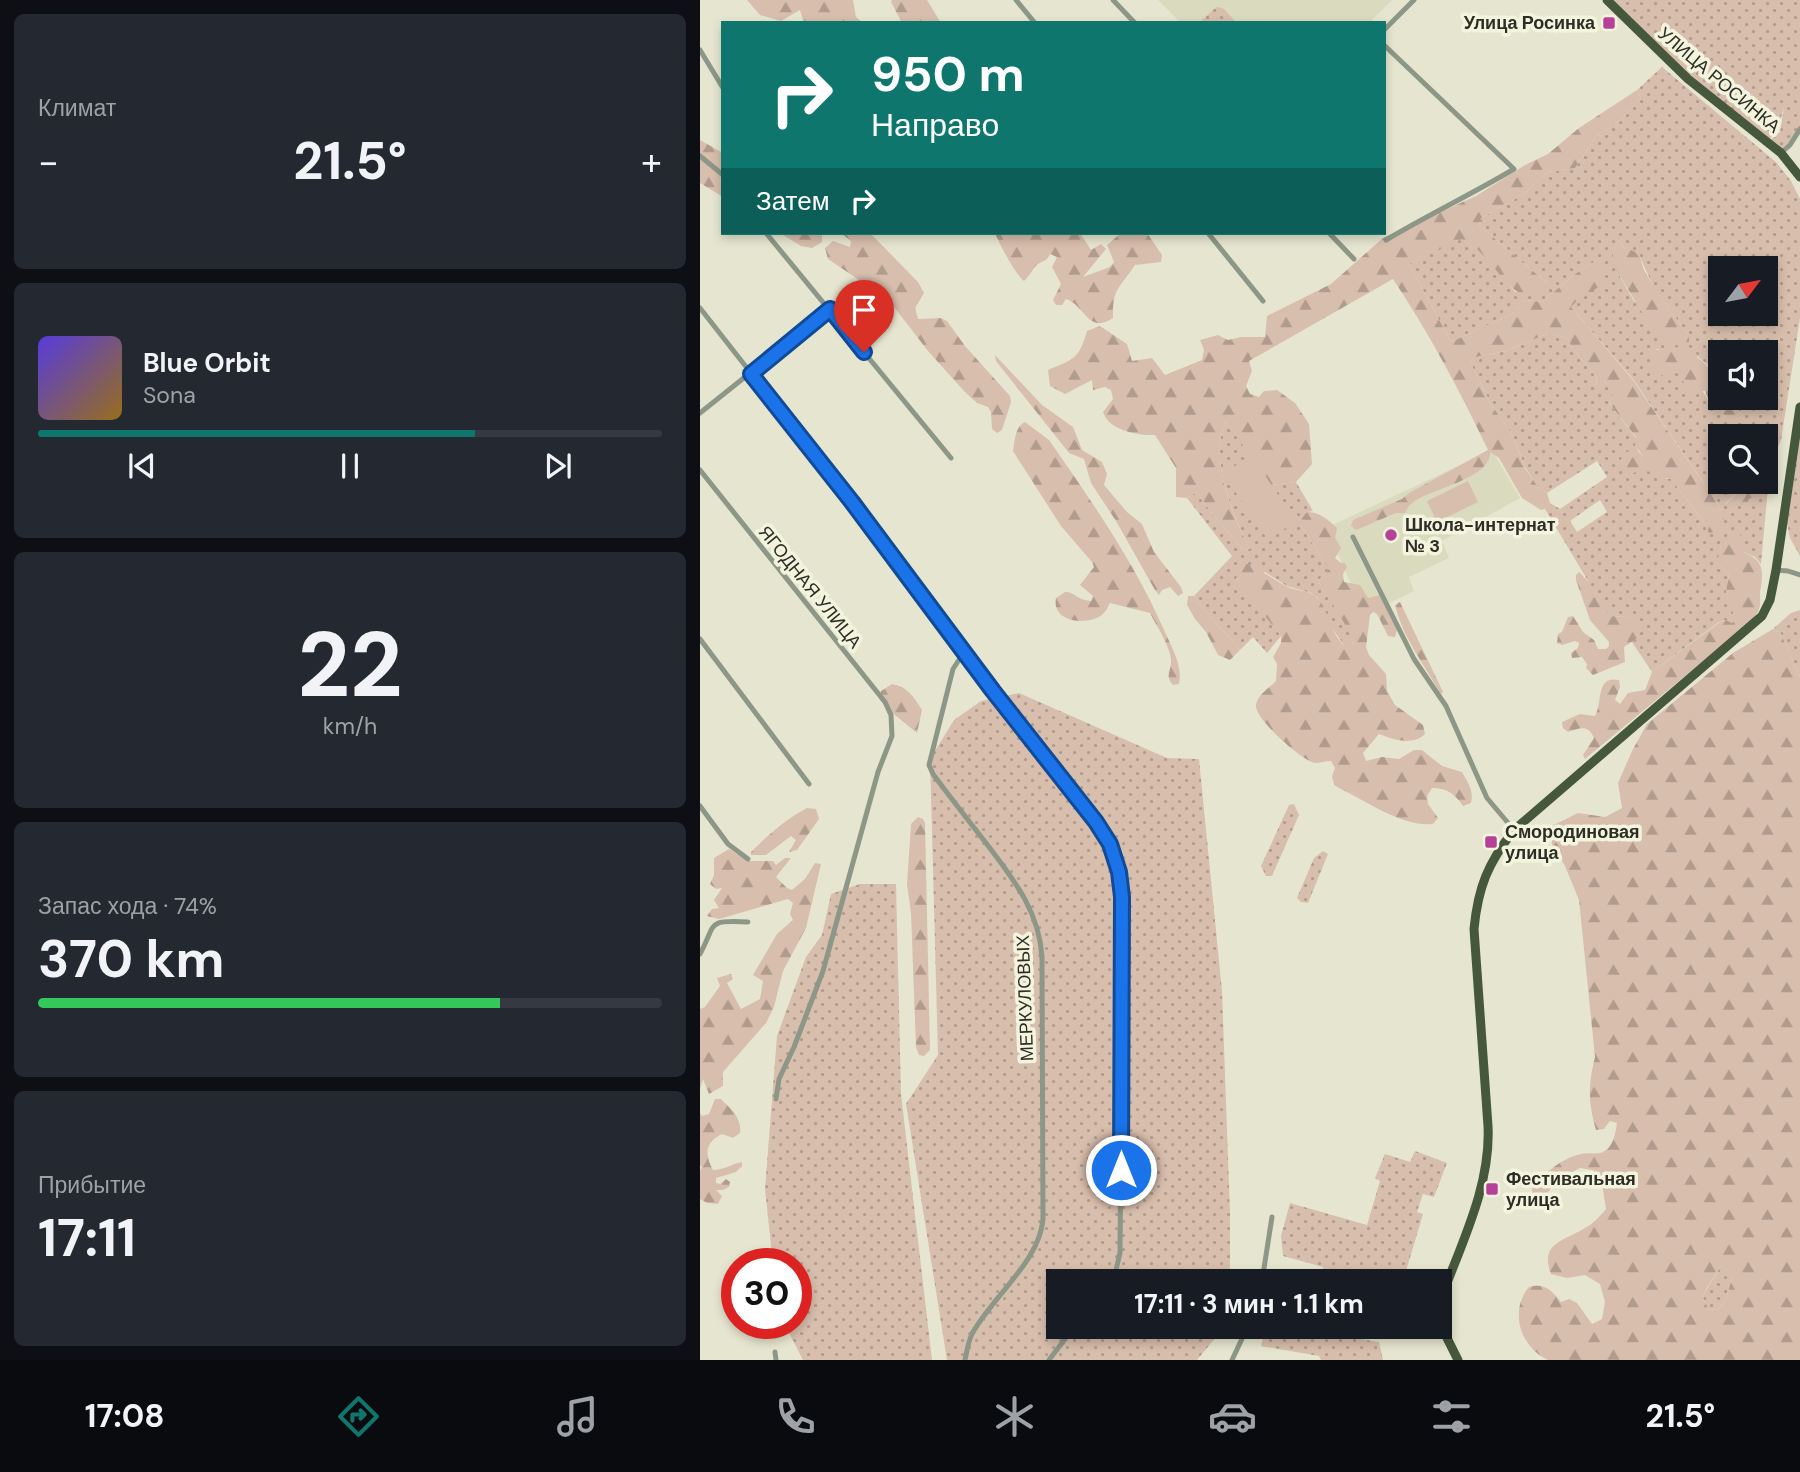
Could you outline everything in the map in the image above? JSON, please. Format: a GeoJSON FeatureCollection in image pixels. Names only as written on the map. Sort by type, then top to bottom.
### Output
{"type":"FeatureCollection","features":[{"type":"Feature","properties":{"kind":"main road","name":"УЛИЦА РОСИНКА"},"geometry":{"type":"LineString","coordinates":[[1607,0],[1688,79],[1781,153],[1800,177]]}},
{"type":"Feature","properties":{"kind":"main road"},"geometry":{"type":"LineString","coordinates":[[1452,1269],[1482,1185],[1488,1154],[1489,1126],[1474,929],[1477,899],[1487,870],[1514,830],[1762,616],[1770,600],[1776,570],[1800,407]]}},
{"type":"Feature","properties":{"kind":"main road"},"geometry":{"type":"LineString","coordinates":[[1448,1339],[1458,1360]]}},
{"type":"Feature","properties":{"kind":"street"},"geometry":{"type":"LineString","coordinates":[[1016,0],[1033,21]]}},
{"type":"Feature","properties":{"kind":"street"},"geometry":{"type":"LineString","coordinates":[[1113,0],[1133,21]]}},
{"type":"Feature","properties":{"kind":"street"},"geometry":{"type":"LineString","coordinates":[[1386,28],[1414,0]]}},
{"type":"Feature","properties":{"kind":"street"},"geometry":{"type":"LineString","coordinates":[[1386,47],[1514,169],[1386,240]]}},
{"type":"Feature","properties":{"kind":"street"},"geometry":{"type":"LineString","coordinates":[[700,50],[721,85]]}},
{"type":"Feature","properties":{"kind":"street"},"geometry":{"type":"LineString","coordinates":[[1781,153],[1800,130]]}},
{"type":"Feature","properties":{"kind":"street"},"geometry":{"type":"LineString","coordinates":[[700,156],[721,173]]}},
{"type":"Feature","properties":{"kind":"street"},"geometry":{"type":"LineString","coordinates":[[768,235],[951,458]]}},
{"type":"Feature","properties":{"kind":"street"},"geometry":{"type":"LineString","coordinates":[[1210,235],[1264,301]]}},
{"type":"Feature","properties":{"kind":"street"},"geometry":{"type":"LineString","coordinates":[[1331,235],[1354,259]]}},
{"type":"Feature","properties":{"kind":"street"},"geometry":{"type":"LineString","coordinates":[[700,308],[852,502],[1110,844],[1119,872],[1122,897],[1121,1253],[1116,1269]]}},
{"type":"Feature","properties":{"kind":"street"},"geometry":{"type":"LineString","coordinates":[[700,413],[830,309]]}},
{"type":"Feature","properties":{"kind":"street","name":"ЯГОДНАЯ УЛИЦА"},"geometry":{"type":"LineString","coordinates":[[700,470],[885,702],[890,709],[892,724],[892,736],[878,772],[823,971],[779,1079],[776,1099]]}},
{"type":"Feature","properties":{"kind":"street"},"geometry":{"type":"LineString","coordinates":[[1353,537],[1414,659],[1450,714],[1486,798],[1514,830]]}},
{"type":"Feature","properties":{"kind":"street"},"geometry":{"type":"LineString","coordinates":[[1776,570],[1788,570],[1800,575]]}},
{"type":"Feature","properties":{"kind":"street"},"geometry":{"type":"LineString","coordinates":[[700,639],[809,784]]}},
{"type":"Feature","properties":{"kind":"street","name":"МЕРКУЛОВЫХ"},"geometry":{"type":"LineString","coordinates":[[964,652],[953,668],[930,768],[1020,889],[1032,911],[1042,957],[1042,1226],[1037,1243],[974,1331],[965,1360]]}},
{"type":"Feature","properties":{"kind":"street"},"geometry":{"type":"LineString","coordinates":[[700,806],[728,844],[748,859]]}},
{"type":"Feature","properties":{"kind":"street"},"geometry":{"type":"LineString","coordinates":[[700,954],[711,926],[717,923],[748,922]]}},
{"type":"Feature","properties":{"kind":"street"},"geometry":{"type":"LineString","coordinates":[[1264,1269],[1272,1217]]}},
{"type":"Feature","properties":{"kind":"street"},"geometry":{"type":"LineString","coordinates":[[1049,1360],[1065,1339]]}},
{"type":"Feature","properties":{"kind":"street"},"geometry":{"type":"LineString","coordinates":[[1232,1360],[1242,1339]]}},
{"type":"Feature","properties":{"kind":"street"},"geometry":{"type":"LineString","coordinates":[[775,1352],[776,1360]]}},
{"type":"Feature","properties":{"kind":"shaded area"},"geometry":{"type":"Polygon","coordinates":[[[1158,0],[1392,0],[1371,21],[1179,21],[1158,0]]]}},
{"type":"Feature","properties":{"kind":"shaded area","name":"Школа-интернат № 3"},"geometry":{"type":"Polygon","coordinates":[[[1492,450],[1520,498],[1442,541],[1449,558],[1409,577],[1414,591],[1365,615],[1326,528],[1492,450]]]}},
{"type":"Feature","properties":{"kind":"green space"},"geometry":{"type":"Polygon","coordinates":[[[747,0],[853,0],[856,17],[861,21],[803,21],[800,10],[781,21],[760,15],[747,0]]]}},
{"type":"Feature","properties":{"kind":"green space"},"geometry":{"type":"Polygon","coordinates":[[[927,0],[940,21],[901,21],[891,2],[927,0]]]}},
{"type":"Feature","properties":{"kind":"green space"},"geometry":{"type":"Polygon","coordinates":[[[1605,0],[1800,0],[1800,129],[1781,153],[1768,142],[1780,132],[1784,107],[1777,132],[1767,141],[1674,64],[1605,0]]]}},
{"type":"Feature","properties":{"kind":"green space"},"geometry":{"type":"Polygon","coordinates":[[[1215,8],[1224,9],[1235,21],[1201,21],[1215,8]]]}},
{"type":"Feature","properties":{"kind":"green space"},"geometry":{"type":"Polygon","coordinates":[[[1662,67],[1776,162],[1791,181],[1800,199],[1800,318],[1781,440],[1778,447],[1778,424],[1708,424],[1708,489],[1633,379],[1571,307],[1577,301],[1597,260],[1575,274],[1542,302],[1525,300],[1512,314],[1451,342],[1409,264],[1462,238],[1483,254],[1515,292],[1548,284],[1479,225],[1481,218],[1524,194],[1547,172],[1575,168],[1597,135],[1619,122],[1641,98],[1637,90],[1662,67]],[[1618,239],[1613,264],[1634,301],[1689,336],[1654,288],[1640,257],[1634,251],[1624,248],[1618,239]]]}},
{"type":"Feature","properties":{"kind":"green space"},"geometry":{"type":"Polygon","coordinates":[[[1637,90],[1641,98],[1619,122],[1597,135],[1575,168],[1547,172],[1524,194],[1481,218],[1479,225],[1548,284],[1541,295],[1531,296],[1515,290],[1482,253],[1462,239],[1409,264],[1451,342],[1512,314],[1525,300],[1542,302],[1575,274],[1597,260],[1604,269],[1606,282],[1571,307],[1633,380],[1708,490],[1708,494],[1711,494],[1722,510],[1724,519],[1720,530],[1709,533],[1671,479],[1658,477],[1646,470],[1628,474],[1621,459],[1628,451],[1640,461],[1643,456],[1635,445],[1636,437],[1609,403],[1614,392],[1604,381],[1596,386],[1597,378],[1567,338],[1549,333],[1506,351],[1476,357],[1470,362],[1491,404],[1513,436],[1525,468],[1538,487],[1547,493],[1550,503],[1545,509],[1541,510],[1522,498],[1499,458],[1490,452],[1488,461],[1470,476],[1419,499],[1410,505],[1405,513],[1396,513],[1356,530],[1351,526],[1353,520],[1402,499],[1488,450],[1444,363],[1393,279],[1249,361],[1252,371],[1246,386],[1250,394],[1259,397],[1264,391],[1277,390],[1295,403],[1309,424],[1312,464],[1296,482],[1271,485],[1226,422],[1221,436],[1221,469],[1230,504],[1250,549],[1243,550],[1197,492],[1187,498],[1176,497],[1176,468],[1155,435],[1124,431],[1106,418],[1103,412],[1113,399],[1111,390],[1105,387],[1093,390],[1092,380],[1065,394],[1050,386],[1048,370],[1074,357],[1087,331],[1100,326],[1127,344],[1132,361],[1152,358],[1165,375],[1202,360],[1204,350],[1200,340],[1218,335],[1228,340],[1265,337],[1267,316],[1331,284],[1383,238],[1476,196],[1548,154],[1579,128],[1637,90]]]}},
{"type":"Feature","properties":{"kind":"green space"},"geometry":{"type":"Polygon","coordinates":[[[700,140],[721,152],[721,196],[700,183],[700,140]]]}},
{"type":"Feature","properties":{"kind":"green space"},"geometry":{"type":"Polygon","coordinates":[[[783,235],[822,235],[822,242],[812,248],[801,246],[783,235]]]}},
{"type":"Feature","properties":{"kind":"green space"},"geometry":{"type":"Polygon","coordinates":[[[844,235],[872,235],[918,282],[924,293],[915,308],[918,319],[941,318],[947,321],[965,346],[1010,396],[1011,402],[1002,430],[997,433],[992,429],[988,407],[977,403],[964,391],[928,351],[891,303],[880,299],[862,282],[828,259],[825,248],[833,241],[850,247],[851,241],[844,235]]]}},
{"type":"Feature","properties":{"kind":"green space"},"geometry":{"type":"Polygon","coordinates":[[[996,235],[1081,235],[1091,250],[1101,244],[1106,249],[1083,277],[1110,267],[1114,262],[1107,245],[1119,235],[1148,235],[1162,255],[1161,262],[1135,265],[1116,294],[1113,318],[1098,323],[1066,299],[1062,305],[1056,305],[1053,300],[1061,284],[1052,267],[1057,257],[1050,254],[1024,281],[996,235]]]}},
{"type":"Feature","properties":{"kind":"green space"},"geometry":{"type":"Polygon","coordinates":[[[1618,239],[1624,248],[1634,251],[1640,257],[1644,270],[1689,336],[1689,342],[1666,344],[1657,338],[1613,264],[1618,239]]]}},
{"type":"Feature","properties":{"kind":"green space"},"geometry":{"type":"Polygon","coordinates":[[[1549,333],[1567,338],[1597,378],[1596,385],[1604,381],[1615,392],[1609,403],[1636,438],[1638,451],[1643,456],[1640,461],[1646,469],[1671,479],[1709,532],[1722,510],[1711,494],[1735,494],[1725,504],[1755,494],[1767,494],[1761,564],[1755,557],[1721,542],[1720,566],[1729,574],[1726,591],[1736,620],[1732,623],[1726,620],[1719,622],[1652,672],[1632,642],[1638,638],[1629,617],[1610,616],[1545,509],[1550,503],[1560,509],[1607,477],[1597,461],[1547,493],[1538,487],[1525,467],[1513,436],[1491,404],[1470,362],[1476,357],[1506,351],[1549,333]],[[1600,500],[1570,521],[1577,532],[1607,512],[1600,500]]]}},
{"type":"Feature","properties":{"kind":"green space"},"geometry":{"type":"Polygon","coordinates":[[[1678,347],[1695,348],[1697,357],[1708,368],[1708,398],[1705,391],[1688,391],[1679,373],[1674,372],[1670,378],[1661,375],[1650,362],[1647,352],[1678,347]]]}},
{"type":"Feature","properties":{"kind":"green space"},"geometry":{"type":"Polygon","coordinates":[[[995,355],[1042,405],[1073,427],[1082,450],[1102,462],[1107,474],[1104,485],[1127,512],[1142,524],[1154,552],[1183,593],[1178,596],[1170,587],[1162,590],[1159,595],[1155,590],[1091,483],[1084,459],[1069,453],[996,361],[995,355]]]}},
{"type":"Feature","properties":{"kind":"green space"},"geometry":{"type":"Polygon","coordinates":[[[1720,410],[1738,410],[1744,423],[1731,421],[1720,410]]]}},
{"type":"Feature","properties":{"kind":"green space"},"geometry":{"type":"Polygon","coordinates":[[[1025,422],[1049,440],[1128,561],[1174,651],[1179,684],[1173,685],[1169,679],[1170,654],[1150,613],[1110,603],[1104,613],[1090,620],[1073,620],[1060,613],[1056,598],[1065,592],[1091,601],[1093,596],[1080,585],[1094,567],[1061,526],[1013,451],[1017,430],[1025,422]]]}},
{"type":"Feature","properties":{"kind":"green space"},"geometry":{"type":"Polygon","coordinates":[[[1226,422],[1251,455],[1224,475],[1295,521],[1271,485],[1296,482],[1313,511],[1307,512],[1302,527],[1329,569],[1318,581],[1354,637],[1352,645],[1344,645],[1329,624],[1318,598],[1311,593],[1287,586],[1265,572],[1236,578],[1281,636],[1267,653],[1253,637],[1240,650],[1197,602],[1194,596],[1232,556],[1187,498],[1197,492],[1243,550],[1250,549],[1230,504],[1221,469],[1221,436],[1226,422]]]}},
{"type":"Feature","properties":{"kind":"green space"},"geometry":{"type":"Polygon","coordinates":[[[1800,439],[1800,556],[1790,538],[1787,523],[1800,439]]]}},
{"type":"Feature","properties":{"kind":"green space"},"geometry":{"type":"Polygon","coordinates":[[[1251,455],[1296,521],[1268,540],[1223,474],[1251,455]]]}},
{"type":"Feature","properties":{"kind":"green space"},"geometry":{"type":"Polygon","coordinates":[[[1468,481],[1478,502],[1437,522],[1427,501],[1468,481]]]}},
{"type":"Feature","properties":{"kind":"green space"},"geometry":{"type":"Polygon","coordinates":[[[1736,494],[1757,494],[1735,508],[1725,505],[1736,494]]]}},
{"type":"Feature","properties":{"kind":"green space"},"geometry":{"type":"Polygon","coordinates":[[[1307,512],[1327,519],[1337,528],[1335,538],[1341,548],[1335,558],[1347,567],[1343,574],[1344,582],[1360,585],[1368,598],[1380,595],[1397,630],[1395,637],[1388,636],[1377,614],[1373,612],[1370,615],[1366,647],[1369,655],[1386,674],[1387,691],[1395,705],[1423,725],[1425,734],[1415,740],[1397,740],[1379,734],[1363,753],[1366,761],[1382,757],[1399,759],[1414,750],[1422,750],[1442,766],[1462,772],[1470,787],[1471,803],[1463,806],[1450,792],[1432,788],[1427,796],[1428,804],[1438,818],[1433,824],[1397,818],[1334,785],[1332,776],[1335,768],[1331,761],[1315,763],[1300,755],[1271,730],[1258,712],[1258,699],[1276,681],[1277,664],[1273,657],[1281,643],[1281,636],[1240,585],[1237,574],[1241,562],[1290,588],[1317,597],[1339,640],[1344,645],[1352,645],[1353,637],[1318,581],[1329,569],[1302,527],[1302,518],[1307,512]]]}},
{"type":"Feature","properties":{"kind":"green space"},"geometry":{"type":"Polygon","coordinates":[[[1739,532],[1744,544],[1743,552],[1755,559],[1761,567],[1760,607],[1757,613],[1749,623],[1585,759],[1583,755],[1594,738],[1592,734],[1583,728],[1568,732],[1563,728],[1562,722],[1580,714],[1595,716],[1603,686],[1611,680],[1619,680],[1620,687],[1615,700],[1620,704],[1628,693],[1645,690],[1652,672],[1720,622],[1726,620],[1732,623],[1735,620],[1726,591],[1729,574],[1717,559],[1721,542],[1739,532]]]}},
{"type":"Feature","properties":{"kind":"green space"},"geometry":{"type":"Polygon","coordinates":[[[1579,572],[1589,582],[1610,616],[1629,617],[1638,628],[1638,638],[1624,647],[1625,662],[1593,675],[1586,668],[1587,664],[1582,657],[1572,658],[1571,653],[1578,648],[1579,643],[1557,643],[1558,634],[1562,632],[1568,617],[1573,616],[1583,632],[1594,640],[1598,649],[1606,649],[1609,646],[1609,642],[1590,620],[1576,580],[1579,572]]]}},
{"type":"Feature","properties":{"kind":"green space"},"geometry":{"type":"Polygon","coordinates":[[[1188,596],[1194,596],[1240,650],[1230,660],[1218,655],[1187,605],[1188,596]]]}},
{"type":"Feature","properties":{"kind":"green space"},"geometry":{"type":"Polygon","coordinates":[[[1400,602],[1443,692],[1441,694],[1403,629],[1395,605],[1400,602]]]}},
{"type":"Feature","properties":{"kind":"green space"},"geometry":{"type":"Polygon","coordinates":[[[1800,610],[1800,677],[1780,632],[1773,629],[1791,613],[1800,610]]]}},
{"type":"Feature","properties":{"kind":"green space"},"geometry":{"type":"Polygon","coordinates":[[[1773,629],[1780,632],[1800,677],[1800,1360],[1548,1360],[1530,1346],[1520,1328],[1523,1296],[1529,1287],[1544,1287],[1561,1302],[1569,1299],[1577,1303],[1592,1324],[1602,1319],[1605,1302],[1600,1284],[1585,1275],[1567,1278],[1551,1274],[1548,1256],[1556,1244],[1591,1224],[1606,1209],[1602,1184],[1593,1170],[1580,1168],[1555,1181],[1546,1196],[1538,1201],[1533,1198],[1532,1189],[1542,1177],[1567,1159],[1584,1153],[1601,1153],[1607,1149],[1617,1123],[1610,1121],[1604,1129],[1596,1130],[1593,1120],[1590,1094],[1595,1057],[1579,900],[1565,866],[1552,846],[1552,826],[1578,813],[1605,817],[1622,808],[1618,783],[1647,724],[1733,653],[1773,629]],[[1721,1266],[1706,1289],[1703,1298],[1709,1310],[1718,1309],[1725,1302],[1732,1278],[1727,1269],[1721,1266]]]}},
{"type":"Feature","properties":{"kind":"green space"},"geometry":{"type":"Polygon","coordinates":[[[892,684],[906,690],[922,710],[917,733],[879,699],[881,691],[892,684]]]}},
{"type":"Feature","properties":{"kind":"green space"},"geometry":{"type":"Polygon","coordinates":[[[1019,693],[1167,758],[1199,759],[1222,991],[1230,1269],[1046,1269],[1046,1339],[1214,1339],[1197,1360],[947,1360],[906,1104],[938,1055],[930,759],[954,720],[981,701],[1019,693]]]}},
{"type":"Feature","properties":{"kind":"green space"},"geometry":{"type":"Polygon","coordinates":[[[1294,804],[1299,815],[1272,876],[1266,876],[1261,866],[1289,805],[1294,804]]]}},
{"type":"Feature","properties":{"kind":"green space"},"geometry":{"type":"Polygon","coordinates":[[[807,808],[816,809],[819,819],[797,850],[789,852],[796,840],[791,836],[766,855],[751,855],[751,852],[778,828],[807,808]]]}},
{"type":"Feature","properties":{"kind":"green space"},"geometry":{"type":"Polygon","coordinates":[[[918,817],[925,823],[930,1050],[924,1056],[919,1055],[916,1047],[911,913],[907,884],[911,824],[918,817]]]}},
{"type":"Feature","properties":{"kind":"green space"},"geometry":{"type":"Polygon","coordinates":[[[729,849],[748,861],[773,861],[776,865],[785,858],[791,858],[776,877],[792,890],[805,879],[815,863],[821,864],[806,928],[783,971],[774,1007],[766,1023],[723,1072],[723,1086],[709,1094],[703,1079],[700,1089],[700,1009],[705,1007],[720,986],[717,978],[731,974],[733,979],[727,983],[741,1009],[760,999],[763,981],[753,975],[777,934],[793,920],[790,914],[793,903],[788,899],[719,919],[707,916],[712,909],[719,908],[714,900],[722,888],[716,889],[710,884],[714,875],[714,858],[729,849]]]}},
{"type":"Feature","properties":{"kind":"green space"},"geometry":{"type":"Polygon","coordinates":[[[1323,851],[1328,854],[1308,903],[1301,902],[1297,898],[1314,858],[1323,851]]]}},
{"type":"Feature","properties":{"kind":"green space"},"geometry":{"type":"Polygon","coordinates":[[[860,884],[896,884],[901,1094],[932,1360],[803,1360],[792,1339],[812,1339],[812,1248],[771,1248],[765,1189],[777,1036],[806,957],[822,935],[831,894],[860,884]]]}},
{"type":"Feature","properties":{"kind":"green space"},"geometry":{"type":"Polygon","coordinates":[[[715,1099],[721,1099],[735,1114],[740,1133],[733,1138],[722,1134],[712,1141],[708,1150],[710,1165],[713,1170],[717,1170],[742,1162],[736,1172],[716,1178],[716,1183],[720,1184],[726,1179],[730,1182],[729,1187],[716,1190],[722,1196],[718,1204],[700,1199],[700,1113],[702,1116],[709,1114],[715,1099]]]}},
{"type":"Feature","properties":{"kind":"green space"},"geometry":{"type":"Polygon","coordinates":[[[1415,1151],[1447,1163],[1434,1197],[1423,1194],[1417,1212],[1423,1214],[1407,1269],[1323,1269],[1283,1256],[1281,1236],[1290,1203],[1367,1225],[1380,1181],[1375,1178],[1385,1154],[1410,1162],[1415,1151]]]}},
{"type":"Feature","properties":{"kind":"green space"},"geometry":{"type":"Polygon","coordinates":[[[1721,1266],[1727,1268],[1732,1278],[1725,1302],[1718,1309],[1709,1310],[1703,1298],[1721,1266]]]}},
{"type":"Feature","properties":{"kind":"green space"},"geometry":{"type":"Polygon","coordinates":[[[1263,1339],[1361,1339],[1379,1342],[1383,1360],[1321,1360],[1319,1356],[1261,1346],[1263,1339]]]}},
{"type":"Feature","properties":{"kind":"place","name":"Улица Росинка"},"geometry":{"type":"Point","coordinates":[1609,23]}},
{"type":"Feature","properties":{"kind":"place","name":"Школа-интернат № 3"},"geometry":{"type":"Point","coordinates":[1391,535]}},
{"type":"Feature","properties":{"kind":"place","name":"Смородиновая улица"},"geometry":{"type":"Point","coordinates":[1491,842]}},
{"type":"Feature","properties":{"kind":"place","name":"Фестивальная улица"},"geometry":{"type":"Point","coordinates":[1492,1189]}},
{"type":"Feature","properties":{"kind":"route"},"geometry":{"type":"LineString","coordinates":[[864,352],[830,309],[751,374],[852,502],[1110,844],[1119,872],[1122,897],[1121,1170]]}}]}
